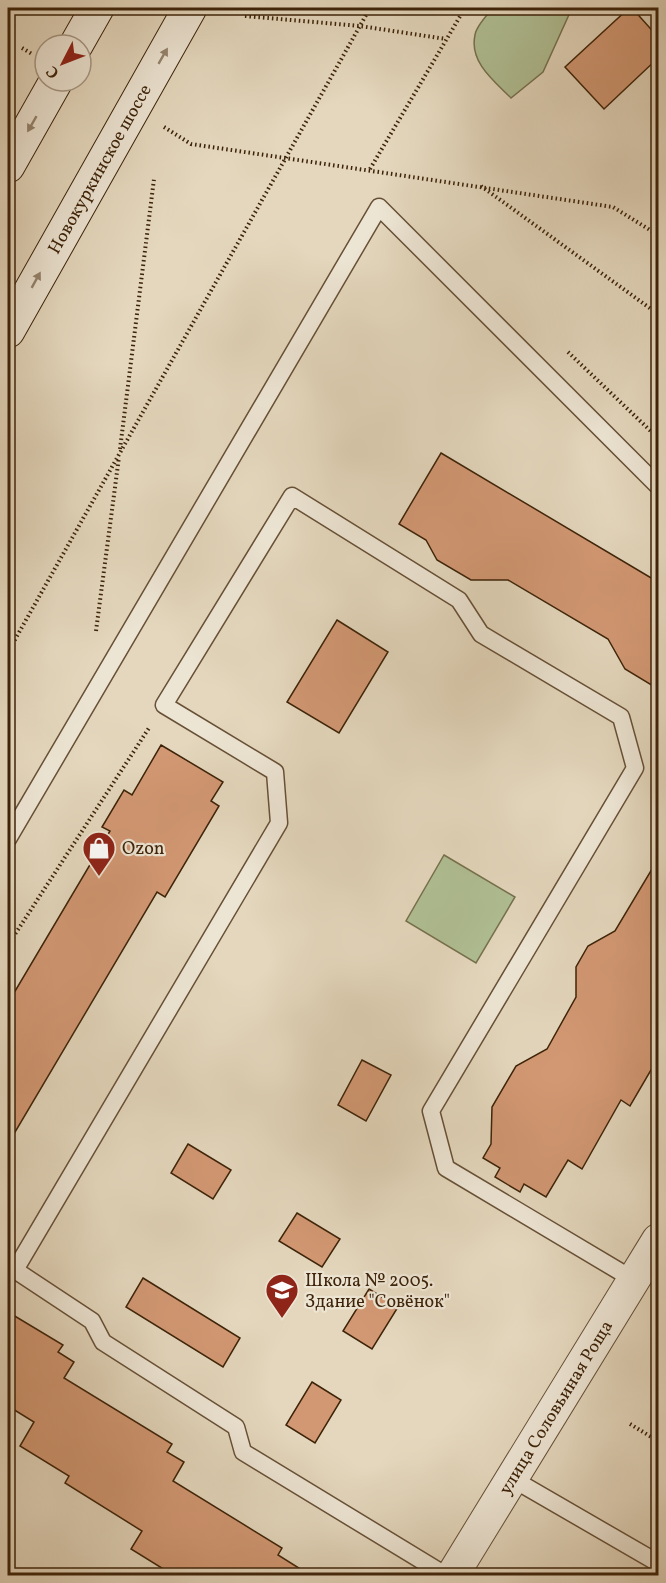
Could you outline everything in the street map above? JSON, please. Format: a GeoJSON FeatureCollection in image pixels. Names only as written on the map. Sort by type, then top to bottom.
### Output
{"type":"FeatureCollection","features":[{"type":"Feature","properties":{"kind":"main road"},"geometry":{"type":"LineString","coordinates":[[83,33],[97,8]]}},
{"type":"Feature","properties":{"kind":"main road","name":"Новокуркинское шоссе"},"geometry":{"type":"LineString","coordinates":[[8,331],[190,8]]}},
{"type":"Feature","properties":{"kind":"main road"},"geometry":{"type":"LineString","coordinates":[[8,166],[49,93]]}},
{"type":"Feature","properties":{"kind":"street","name":"улица Соловьиная Роща"},"geometry":{"type":"LineString","coordinates":[[452,1575],[658,1240]]}},
{"type":"Feature","properties":{"kind":"lane"},"geometry":{"type":"LineString","coordinates":[[8,839],[379,207],[658,486]]}},
{"type":"Feature","properties":{"kind":"lane"},"geometry":{"type":"LineString","coordinates":[[447,1575],[243,1452],[236,1427],[103,1342],[92,1321],[11,1272],[279,823],[275,772],[164,705],[292,496],[459,600],[481,634],[621,717],[635,768],[431,1111],[446,1168],[634,1280]]}},
{"type":"Feature","properties":{"kind":"lane"},"geometry":{"type":"LineString","coordinates":[[511,1478],[658,1563]]}},
{"type":"Feature","properties":{"kind":"path"},"geometry":{"type":"LineString","coordinates":[[8,652],[370,8]]}},
{"type":"Feature","properties":{"kind":"path"},"geometry":{"type":"LineString","coordinates":[[370,170],[465,8]]}},
{"type":"Feature","properties":{"kind":"path"},"geometry":{"type":"LineString","coordinates":[[245,16],[360,26],[446,39]]}},
{"type":"Feature","properties":{"kind":"path"},"geometry":{"type":"LineString","coordinates":[[22,48],[32,54]]}},
{"type":"Feature","properties":{"kind":"path"},"geometry":{"type":"LineString","coordinates":[[163,126],[191,144],[613,207],[658,235]]}},
{"type":"Feature","properties":{"kind":"path"},"geometry":{"type":"LineString","coordinates":[[95,637],[154,179]]}},
{"type":"Feature","properties":{"kind":"path"},"geometry":{"type":"LineString","coordinates":[[480,186],[658,314]]}},
{"type":"Feature","properties":{"kind":"path"},"geometry":{"type":"LineString","coordinates":[[8,945],[164,705]]}},
{"type":"Feature","properties":{"kind":"path"},"geometry":{"type":"LineString","coordinates":[[630,1424],[658,1441]]}},
{"type":"Feature","properties":{"kind":"green space"},"geometry":{"type":"Polygon","coordinates":[[[493,8],[572,8],[543,72],[511,98],[484,70],[474,45],[476,32],[493,8]]]}},
{"type":"Feature","properties":{"kind":"green space"},"geometry":{"type":"Polygon","coordinates":[[[444,855],[515,897],[476,963],[406,921],[444,855]]]}},
{"type":"Feature","properties":{"kind":"building"},"geometry":{"type":"Polygon","coordinates":[[[629,8],[632,8],[658,37],[658,58],[604,109],[565,67],[629,8]]]}},
{"type":"Feature","properties":{"kind":"building"},"geometry":{"type":"Polygon","coordinates":[[[441,453],[658,582],[658,689],[625,669],[608,639],[508,580],[471,580],[437,560],[426,540],[399,524],[441,453]]]}},
{"type":"Feature","properties":{"kind":"building"},"geometry":{"type":"Polygon","coordinates":[[[337,620],[388,652],[339,733],[287,702],[337,620]]]}},
{"type":"Feature","properties":{"kind":"building"},"geometry":{"type":"Polygon","coordinates":[[[161,745],[223,782],[211,801],[219,806],[165,897],[157,892],[8,1144],[8,1003],[110,831],[102,827],[124,790],[132,795],[161,745]]]}},
{"type":"Feature","properties":{"kind":"building"},"geometry":{"type":"Polygon","coordinates":[[[658,859],[658,1058],[630,1106],[621,1100],[582,1169],[568,1160],[546,1197],[524,1184],[520,1192],[495,1177],[500,1168],[483,1158],[491,1144],[492,1107],[516,1066],[547,1049],[576,997],[576,967],[588,946],[615,931],[658,859]]]}},
{"type":"Feature","properties":{"kind":"building"},"geometry":{"type":"Polygon","coordinates":[[[362,1060],[391,1075],[366,1121],[338,1105],[362,1060]]]}},
{"type":"Feature","properties":{"kind":"building"},"geometry":{"type":"Polygon","coordinates":[[[188,1144],[231,1170],[213,1199],[171,1173],[188,1144]]]}},
{"type":"Feature","properties":{"kind":"building"},"geometry":{"type":"Polygon","coordinates":[[[297,1213],[340,1239],[322,1267],[279,1241],[297,1213]]]}},
{"type":"Feature","properties":{"kind":"building"},"geometry":{"type":"Polygon","coordinates":[[[143,1278],[240,1338],[223,1367],[126,1307],[143,1278]]]}},
{"type":"Feature","properties":{"kind":"building"},"geometry":{"type":"Polygon","coordinates":[[[369,1289],[398,1307],[372,1349],[343,1331],[369,1289]]]}},
{"type":"Feature","properties":{"kind":"building"},"geometry":{"type":"Polygon","coordinates":[[[8,1312],[63,1345],[58,1352],[74,1362],[64,1378],[172,1444],[167,1452],[184,1462],[173,1481],[282,1548],[278,1555],[310,1575],[173,1575],[131,1549],[142,1531],[65,1483],[69,1476],[20,1446],[34,1422],[8,1406],[8,1312]]]}},
{"type":"Feature","properties":{"kind":"building"},"geometry":{"type":"Polygon","coordinates":[[[312,1382],[341,1400],[315,1443],[286,1425],[312,1382]]]}},
{"type":"Feature","properties":{"kind":"place","name":"Ozon"},"geometry":{"type":"Point","coordinates":[99,877]}},
{"type":"Feature","properties":{"kind":"place","name":"Школа № 2005. Здание \"Совёнок\""},"geometry":{"type":"Point","coordinates":[282,1319]}}]}
